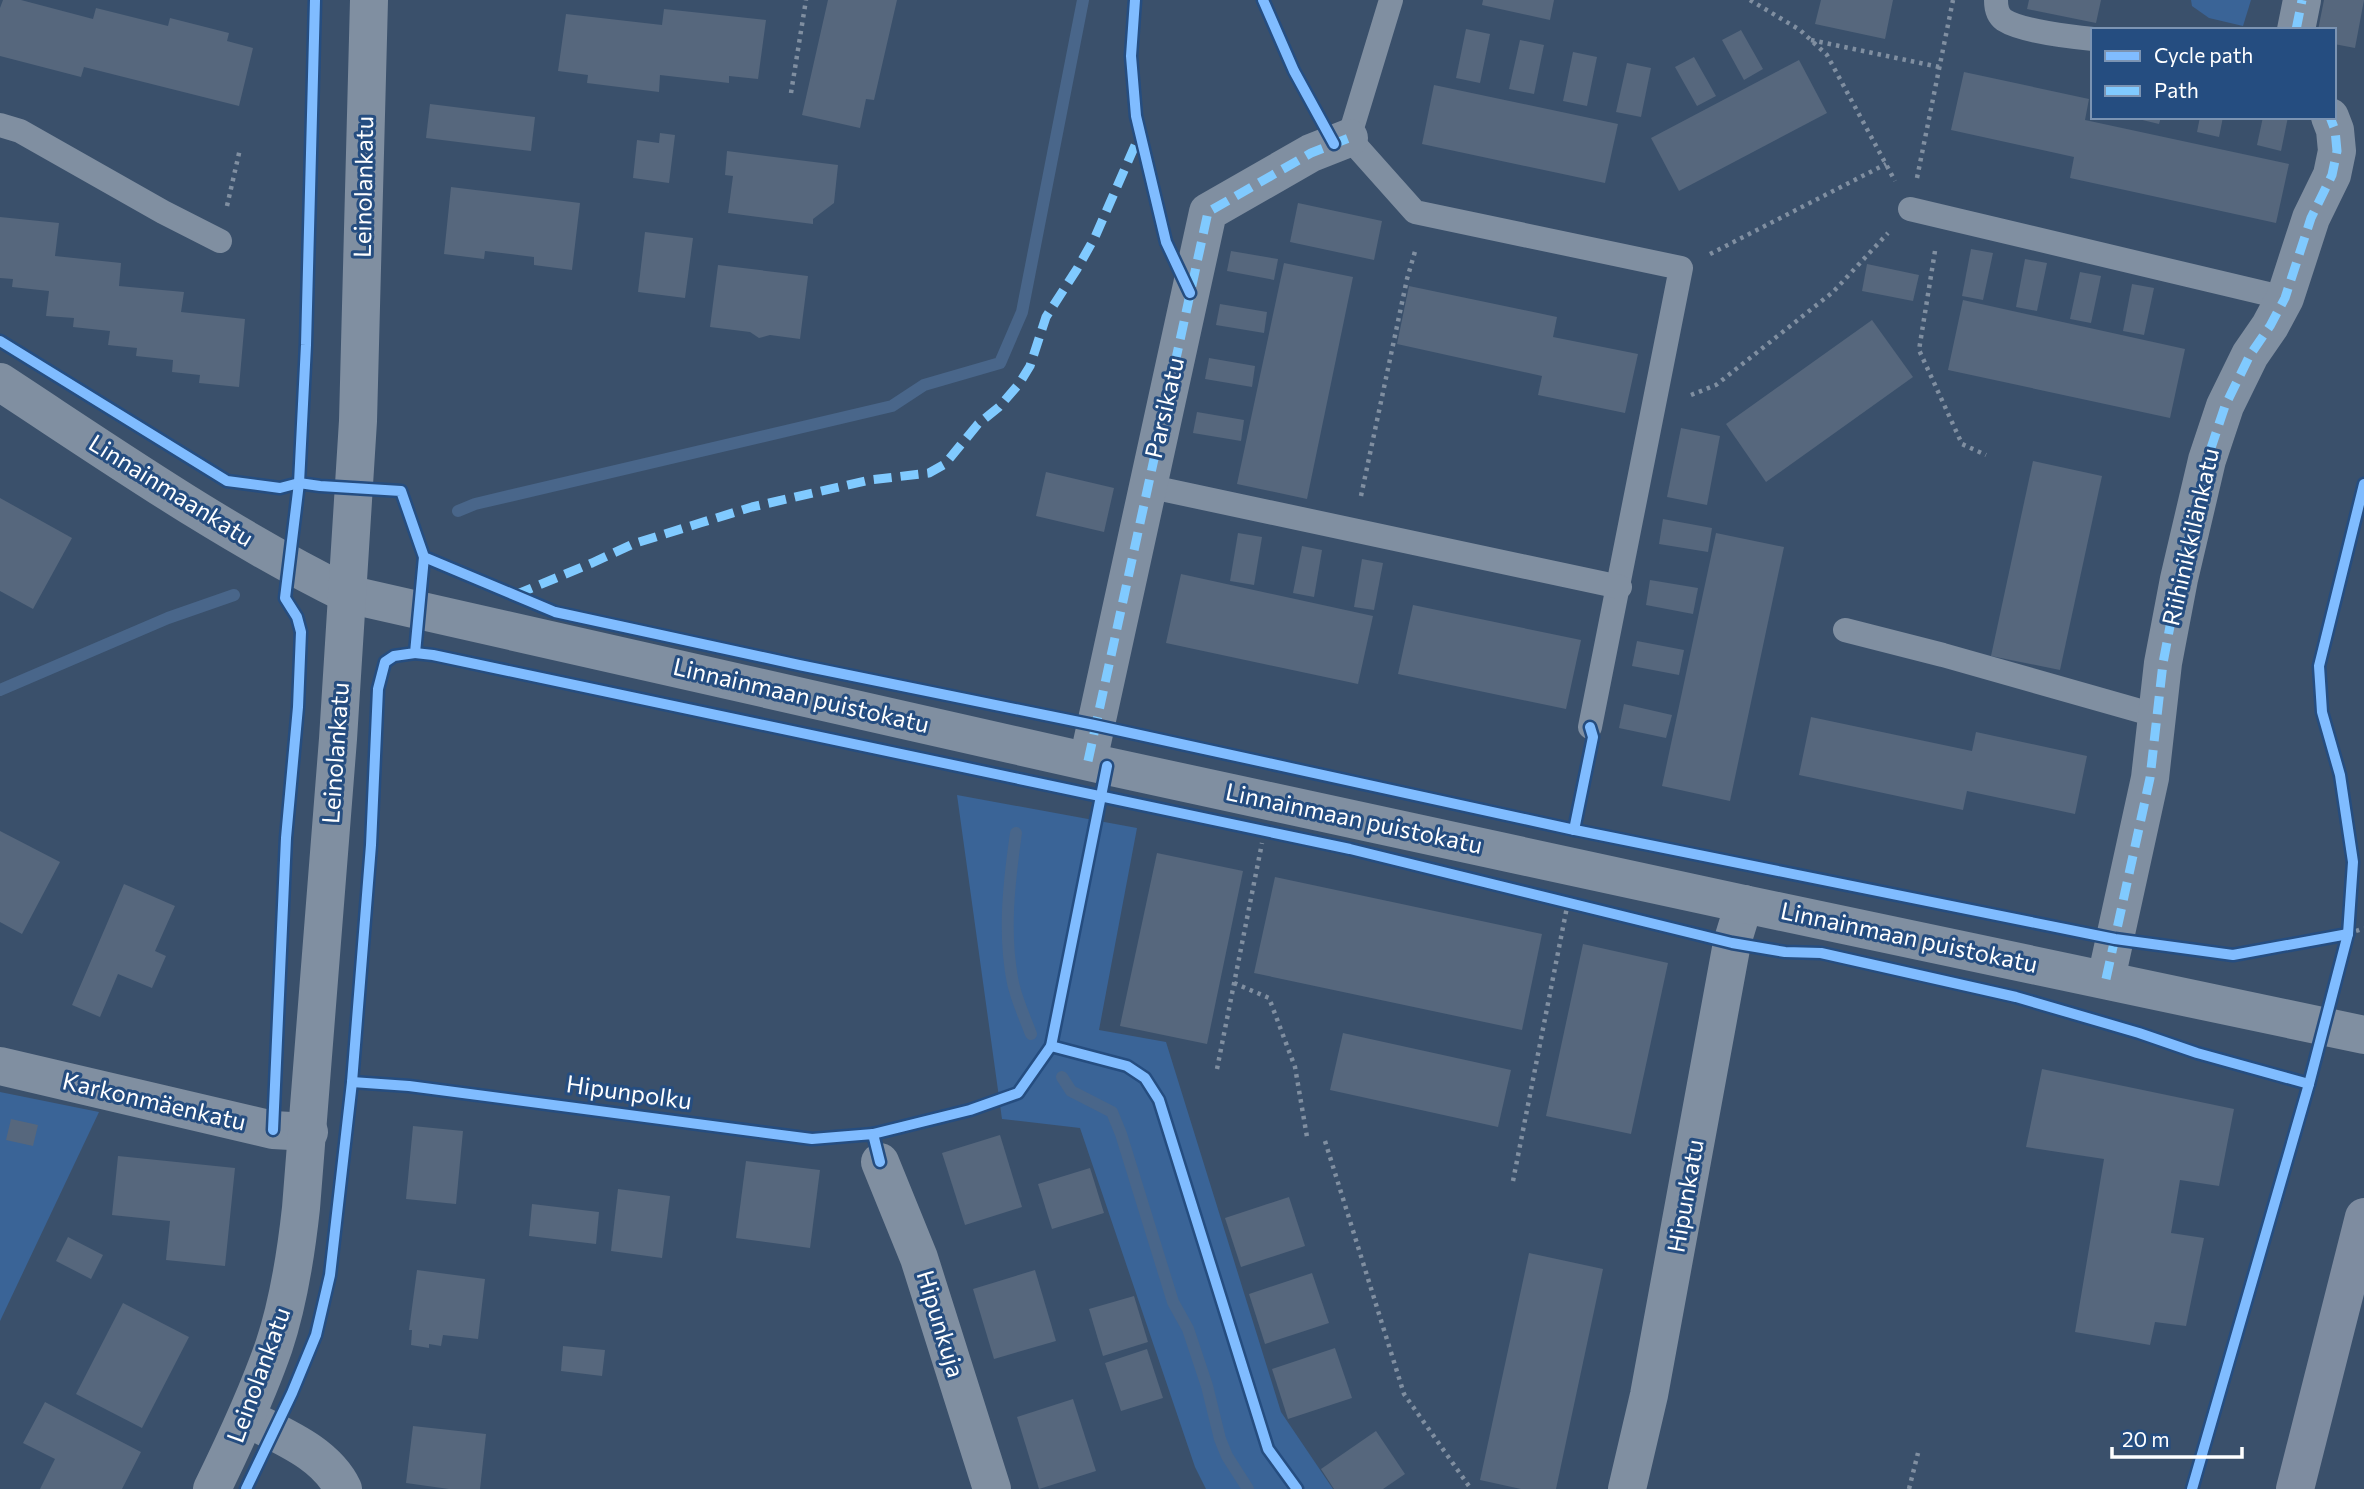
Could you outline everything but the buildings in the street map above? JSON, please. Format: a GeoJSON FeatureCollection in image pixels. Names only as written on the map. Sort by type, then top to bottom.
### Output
{"type":"FeatureCollection","features":[{"type":"Feature","properties":{"kind":"main road"},"geometry":{"type":"LineString","coordinates":[[2295,1489],[2364,1217]]}},
{"type":"Feature","properties":{"kind":"street","name":"Leinolankatu"},"geometry":{"type":"LineString","coordinates":[[212,1489],[247,1418],[275,1344],[296,1253],[309,1132],[358,421],[369,0]]}},
{"type":"Feature","properties":{"kind":"street"},"geometry":{"type":"LineString","coordinates":[[2296,28],[2302,0]]}},
{"type":"Feature","properties":{"kind":"street","name":"Riihinikkilänkatu"},"geometry":{"type":"LineString","coordinates":[[2106,979],[2150,778],[2163,663],[2179,579],[2207,460],[2225,406],[2250,355],[2270,326],[2284,298],[2311,218],[2332,175],[2337,151],[2331,119]]}},
{"type":"Feature","properties":{"kind":"street","name":"Parsikatu"},"geometry":{"type":"LineString","coordinates":[[1088,761],[1208,212],[1311,153],[1349,138]]}},
{"type":"Feature","properties":{"kind":"street","name":"Linnainmaankatu"},"geometry":{"type":"LineString","coordinates":[[0,382],[175,496],[289,565],[346,594]]}},
{"type":"Feature","properties":{"kind":"street","name":"Linnainmaan puistokatu"},"geometry":{"type":"LineString","coordinates":[[346,594],[1088,761],[2364,1035]]}},
{"type":"Feature","properties":{"kind":"street","name":"Hipunkatu"},"geometry":{"type":"LineString","coordinates":[[1627,1489],[1649,1395],[1732,943],[1744,904]]}},
{"type":"Feature","properties":{"kind":"street","name":"Karkonmäenkatu"},"geometry":{"type":"LineString","coordinates":[[0,1066],[273,1130],[309,1132]]}},
{"type":"Feature","properties":{"kind":"street","name":"Hipunkuja"},"geometry":{"type":"LineString","coordinates":[[880,1162],[919,1258],[992,1489]]}},
{"type":"Feature","properties":{"kind":"street"},"geometry":{"type":"LineString","coordinates":[[247,1418],[305,1448],[337,1477],[343,1489]]}},
{"type":"Feature","properties":{"kind":"lane"},"geometry":{"type":"LineString","coordinates":[[1391,0],[1349,138],[1415,212],[1681,268],[1620,587],[1590,727]]}},
{"type":"Feature","properties":{"kind":"lane"},"geometry":{"type":"LineString","coordinates":[[1996,0],[1997,11],[2003,19],[2017,26],[2091,39]]}},
{"type":"Feature","properties":{"kind":"lane"},"geometry":{"type":"LineString","coordinates":[[0,125],[20,131],[219,241]]}},
{"type":"Feature","properties":{"kind":"lane"},"geometry":{"type":"LineString","coordinates":[[1910,209],[2284,298]]}},
{"type":"Feature","properties":{"kind":"lane"},"geometry":{"type":"LineString","coordinates":[[1147,486],[1620,587]]}},
{"type":"Feature","properties":{"kind":"lane"},"geometry":{"type":"LineString","coordinates":[[1845,630],[1944,655],[2158,716]]}},
{"type":"Feature","properties":{"kind":"path"},"geometry":{"type":"LineString","coordinates":[[792,93],[807,0]]}},
{"type":"Feature","properties":{"kind":"path"},"geometry":{"type":"LineString","coordinates":[[1750,0],[1800,30],[1827,55],[1910,209]]}},
{"type":"Feature","properties":{"kind":"path"},"geometry":{"type":"LineString","coordinates":[[1653,411],[1716,385],[1833,292],[1910,209],[1953,0]]}},
{"type":"Feature","properties":{"kind":"path"},"geometry":{"type":"LineString","coordinates":[[1810,40],[1939,67]]}},
{"type":"Feature","properties":{"kind":"path"},"geometry":{"type":"LineString","coordinates":[[219,241],[240,149]]}},
{"type":"Feature","properties":{"kind":"path"},"geometry":{"type":"LineString","coordinates":[[1681,268],[1886,164]]}},
{"type":"Feature","properties":{"kind":"path"},"geometry":{"type":"LineString","coordinates":[[1353,531],[1407,279],[1426,215]]}},
{"type":"Feature","properties":{"kind":"path"},"geometry":{"type":"LineString","coordinates":[[1941,216],[1919,349],[1962,444],[1986,456]]}},
{"type":"Feature","properties":{"kind":"path"},"geometry":{"type":"LineString","coordinates":[[1217,1069],[1264,831]]}},
{"type":"Feature","properties":{"kind":"path"},"geometry":{"type":"LineString","coordinates":[[1554,899],[1579,905]]}},
{"type":"Feature","properties":{"kind":"path"},"geometry":{"type":"LineString","coordinates":[[1513,1181],[1567,902]]}},
{"type":"Feature","properties":{"kind":"path"},"geometry":{"type":"LineString","coordinates":[[2345,947],[2348,928]]}},
{"type":"Feature","properties":{"kind":"path"},"geometry":{"type":"LineString","coordinates":[[2335,936],[2348,928],[2364,928]]}},
{"type":"Feature","properties":{"kind":"path"},"geometry":{"type":"LineString","coordinates":[[1234,983],[1269,998],[1295,1067],[1307,1137]]}},
{"type":"Feature","properties":{"kind":"path"},"geometry":{"type":"LineString","coordinates":[[1325,1141],[1404,1394],[1471,1489]]}},
{"type":"Feature","properties":{"kind":"path"},"geometry":{"type":"LineString","coordinates":[[1909,1489],[1918,1453]]}},
{"type":"Feature","properties":{"kind":"shaded area"},"geometry":{"type":"Polygon","coordinates":[[[2191,0],[2251,0],[2243,26],[2209,18],[2192,6],[2191,0]]]}},
{"type":"Feature","properties":{"kind":"shaded area"},"geometry":{"type":"Polygon","coordinates":[[[957,795],[1137,828],[1099,1030],[1166,1042],[1281,1412],[1333,1489],[1206,1489],[1195,1467],[1080,1128],[1002,1119],[957,795]]]}},
{"type":"Feature","properties":{"kind":"shaded area"},"geometry":{"type":"Polygon","coordinates":[[[0,1092],[99,1112],[0,1321],[0,1092]]]}},
{"type":"Feature","properties":{"kind":"waterway"},"geometry":{"type":"LineString","coordinates":[[458,511],[475,504],[892,406],[924,385],[1000,363],[1022,312],[1083,0]]}},
{"type":"Feature","properties":{"kind":"waterway"},"geometry":{"type":"LineString","coordinates":[[0,690],[168,618],[234,595]]}},
{"type":"Feature","properties":{"kind":"waterway"},"geometry":{"type":"LineString","coordinates":[[1016,833],[1009,889],[1008,946],[1015,990],[1031,1034]]}},
{"type":"Feature","properties":{"kind":"waterway"},"geometry":{"type":"LineString","coordinates":[[1062,1077],[1071,1091],[1112,1112],[1173,1302],[1188,1329],[1207,1386],[1220,1439],[1227,1456],[1248,1489]]}},
{"type":"Feature","properties":{"kind":"marked path"},"geometry":{"type":"LineString","coordinates":[[2296,28],[2302,0]]}},
{"type":"Feature","properties":{"kind":"marked path"},"geometry":{"type":"LineString","coordinates":[[2106,979],[2150,778],[2163,663],[2179,579],[2207,460],[2225,406],[2250,355],[2285,298],[2311,218],[2332,175],[2337,151],[2331,119]]}},
{"type":"Feature","properties":{"kind":"marked path"},"geometry":{"type":"LineString","coordinates":[[515,595],[633,544],[752,507],[870,480],[929,473],[945,464],[978,424],[999,407],[1019,384],[1030,366],[1046,317],[1095,237],[1140,134]]}},
{"type":"Feature","properties":{"kind":"marked path"},"geometry":{"type":"LineString","coordinates":[[1088,761],[1208,212],[1311,153],[1349,138]]}},
{"type":"Feature","properties":{"kind":"cycle path"},"geometry":{"type":"LineString","coordinates":[[273,1130],[286,838],[298,707],[301,632],[297,617],[285,598],[299,483],[306,345],[315,0]]}},
{"type":"Feature","properties":{"kind":"cycle path"},"geometry":{"type":"LineString","coordinates":[[1135,0],[1131,56],[1136,116],[1166,242],[1190,293]]}},
{"type":"Feature","properties":{"kind":"cycle path"},"geometry":{"type":"LineString","coordinates":[[1263,0],[1294,71],[1334,144]]}},
{"type":"Feature","properties":{"kind":"cycle path"},"geometry":{"type":"LineString","coordinates":[[0,341],[227,481],[280,488],[299,483],[401,491],[424,557],[555,612],[1094,725],[1570,829],[2115,939],[2233,955],[2348,934]]}},
{"type":"Feature","properties":{"kind":"cycle path"},"geometry":{"type":"LineString","coordinates":[[2192,1489],[2309,1084],[2348,934],[2353,862],[2340,775],[2322,712],[2319,666],[2364,484]]}},
{"type":"Feature","properties":{"kind":"cycle path"},"geometry":{"type":"LineString","coordinates":[[246,1489],[292,1393],[316,1335],[330,1275],[352,1082],[371,845],[378,689],[385,662],[394,656],[415,653],[424,557]]}},
{"type":"Feature","properties":{"kind":"cycle path"},"geometry":{"type":"LineString","coordinates":[[415,653],[1350,849],[1732,943],[1785,952],[1821,953],[2016,997],[2197,1053],[2309,1084]]}},
{"type":"Feature","properties":{"kind":"cycle path"},"geometry":{"type":"LineString","coordinates":[[1574,830],[1593,737],[1590,727]]}},
{"type":"Feature","properties":{"kind":"cycle path"},"geometry":{"type":"LineString","coordinates":[[873,1134],[970,1110],[1018,1093],[1051,1046],[1107,766]]}},
{"type":"Feature","properties":{"kind":"cycle path"},"geometry":{"type":"LineString","coordinates":[[1051,1046],[1127,1066],[1145,1078],[1159,1100],[1268,1449],[1297,1489]]}},
{"type":"Feature","properties":{"kind":"cycle path","name":"Hipunpolku"},"geometry":{"type":"LineString","coordinates":[[352,1082],[409,1086],[812,1139],[873,1134],[880,1162]]}}]}
